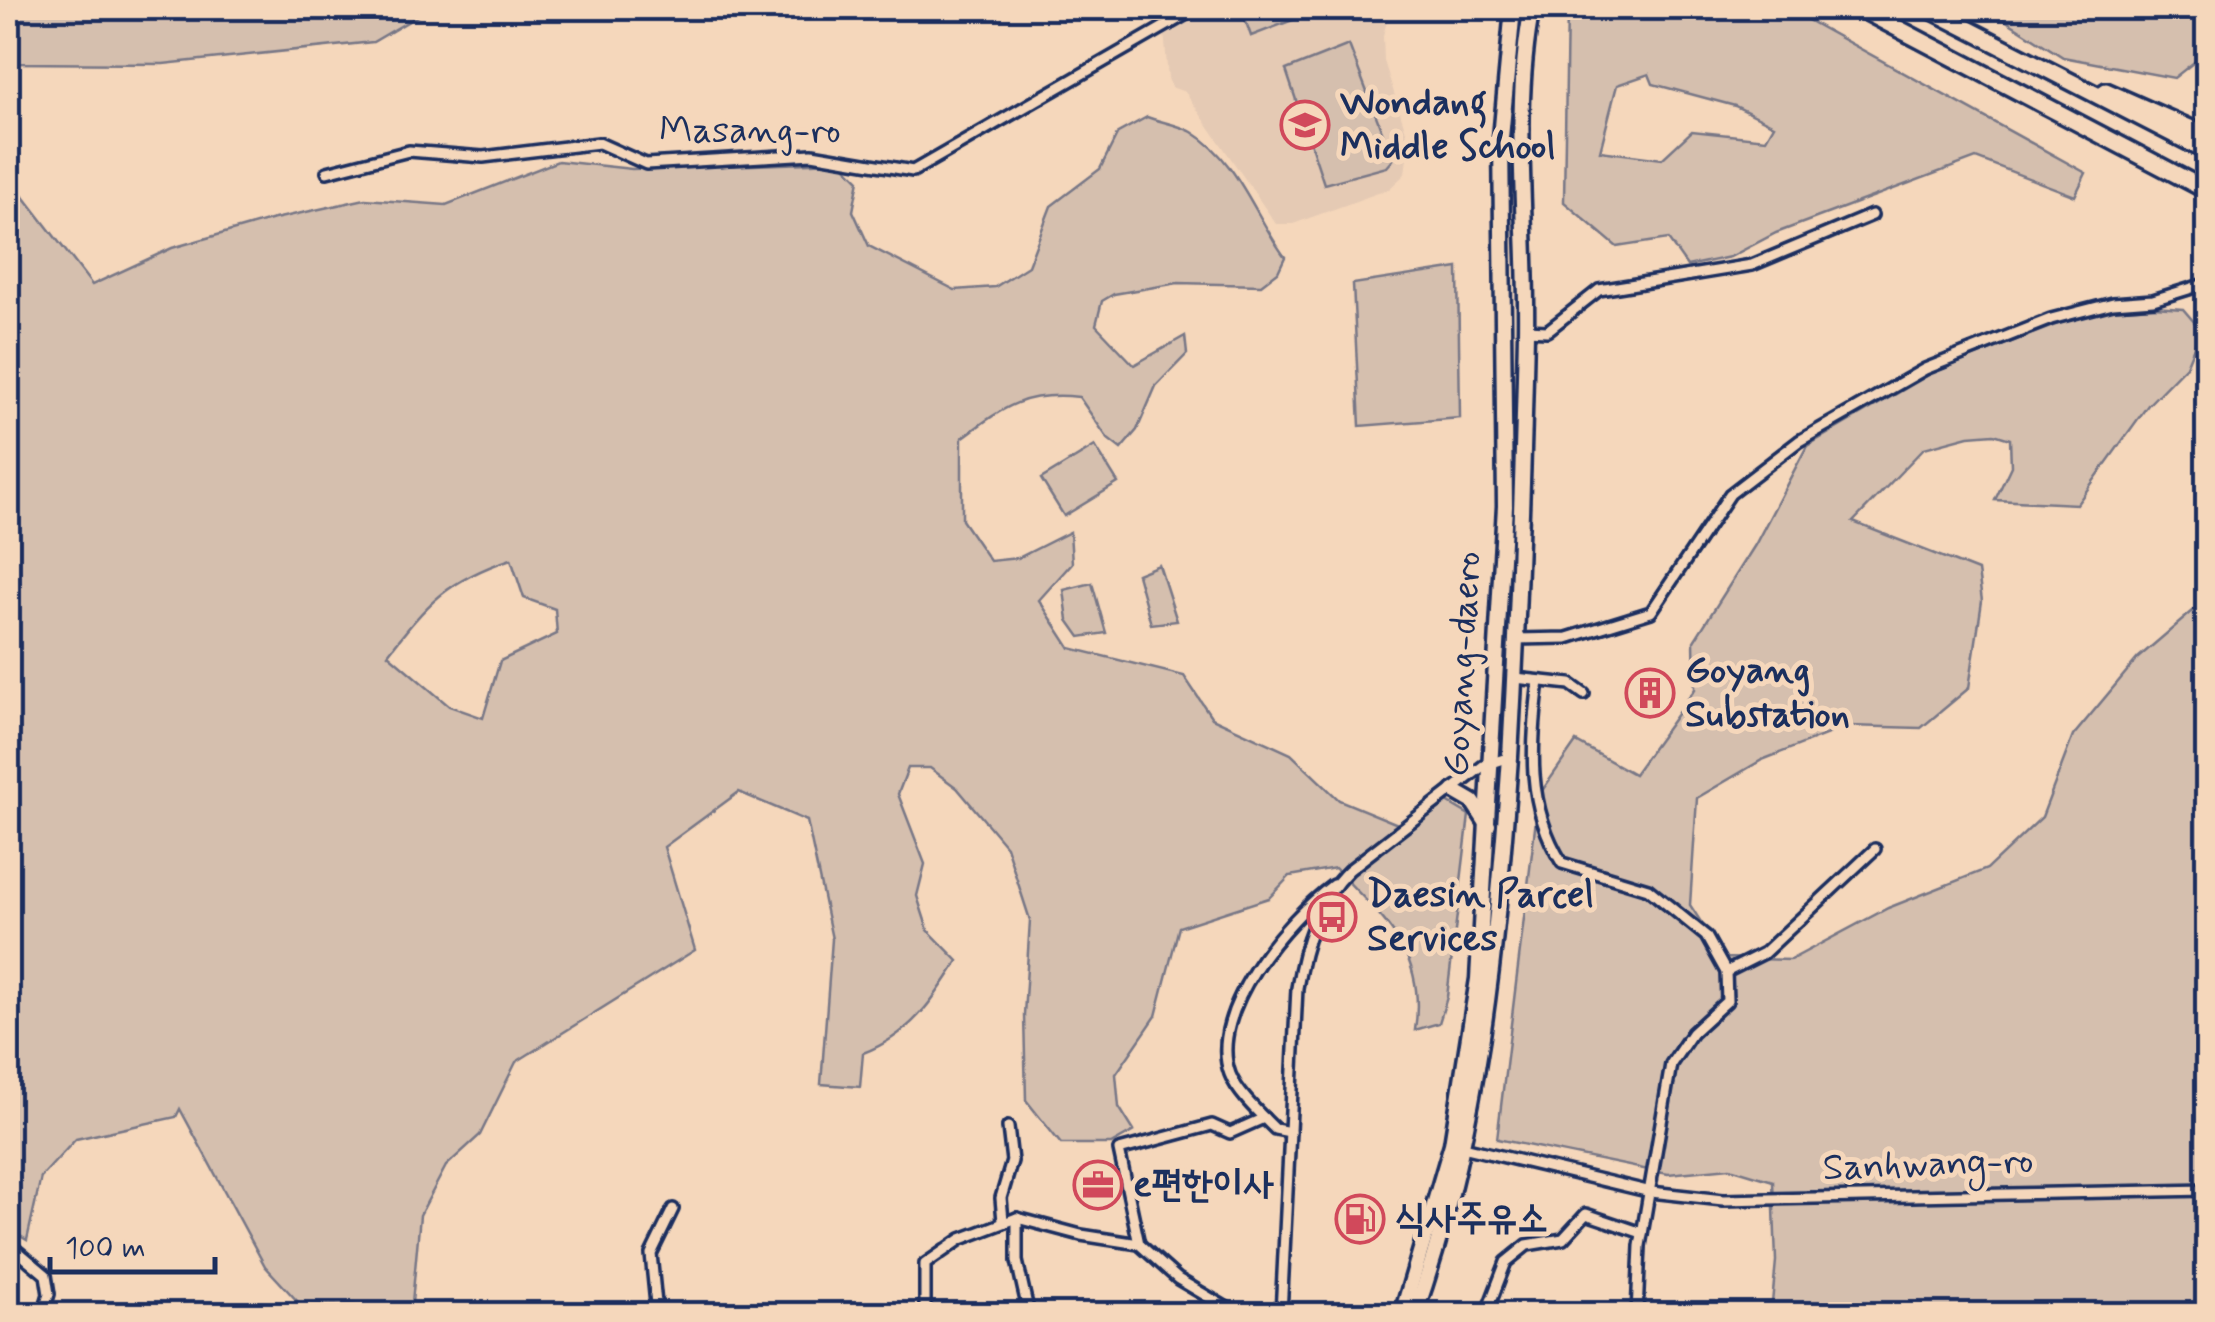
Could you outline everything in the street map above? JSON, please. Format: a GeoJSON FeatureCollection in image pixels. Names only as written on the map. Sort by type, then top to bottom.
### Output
{"type":"FeatureCollection","features":[{"type":"Feature","properties":{"kind":"highway"},"geometry":{"type":"LineString","coordinates":[[1859,8],[2208,191]]}},
{"type":"Feature","properties":{"kind":"highway"},"geometry":{"type":"LineString","coordinates":[[1927,8],[2208,152]]}},
{"type":"Feature","properties":{"kind":"highway"},"geometry":{"type":"LineString","coordinates":[[2049,71],[2139,103],[2208,136]]}},
{"type":"Feature","properties":{"kind":"main road","name":"Goyang-daero"},"geometry":{"type":"LineString","coordinates":[[1402,1314],[1452,1144],[1478,980],[1505,506],[1501,138],[1513,8]]}},
{"type":"Feature","properties":{"kind":"main road","name":"Goyang-daero"},"geometry":{"type":"LineString","coordinates":[[1415,1314],[1463,1146],[1487,1027],[1516,639],[1526,330],[1522,140],[1532,8]]}},
{"type":"Feature","properties":{"kind":"main road"},"geometry":{"type":"LineString","coordinates":[[1454,791],[1473,802],[1488,825]]}},
{"type":"Feature","properties":{"kind":"street","name":"Masang-ro"},"geometry":{"type":"LineString","coordinates":[[327,172],[409,150],[484,157],[600,143],[646,164],[812,154],[913,170],[1197,8]]}},
{"type":"Feature","properties":{"kind":"street"},"geometry":{"type":"LineString","coordinates":[[1526,330],[1547,331],[1598,290],[1752,265],[1872,214]]}},
{"type":"Feature","properties":{"kind":"street","name":"Goyang-daero"},"geometry":{"type":"LineString","coordinates":[[1516,639],[1567,638],[1651,612],[1730,494],[1799,441],[1925,369],[2051,319],[2113,304],[2153,300],[2208,283]]}},
{"type":"Feature","properties":{"kind":"street","name":"Goyang-daero"},"geometry":{"type":"LineString","coordinates":[[1514,678],[1570,684],[1584,694]]}},
{"type":"Feature","properties":{"kind":"street","name":"Goyang-daero"},"geometry":{"type":"LineString","coordinates":[[1540,680],[1531,759],[1534,794],[1562,863],[1648,889],[1706,936],[1726,972]]}},
{"type":"Feature","properties":{"kind":"street"},"geometry":{"type":"LineString","coordinates":[[1290,1132],[1275,1129],[1230,1074],[1235,1004],[1299,912],[1489,764],[1510,757]]}},
{"type":"Feature","properties":{"kind":"street"},"geometry":{"type":"LineString","coordinates":[[1637,1314],[1642,1233],[1671,1064],[1692,1033],[1727,1001],[1726,972],[1764,953],[1875,850]]}},
{"type":"Feature","properties":{"kind":"street"},"geometry":{"type":"LineString","coordinates":[[1281,1314],[1297,988],[1304,944],[1335,884]]}},
{"type":"Feature","properties":{"kind":"street"},"geometry":{"type":"LineString","coordinates":[[1139,1244],[1119,1150],[1212,1125],[1230,1133],[1264,1118]]}},
{"type":"Feature","properties":{"kind":"street"},"geometry":{"type":"LineString","coordinates":[[1003,1221],[1001,1198],[1012,1161],[1008,1127]]}},
{"type":"Feature","properties":{"kind":"street","name":"Sanhwang-ro"},"geometry":{"type":"LineString","coordinates":[[1463,1146],[1651,1192],[1723,1200],[2208,1190]]}},
{"type":"Feature","properties":{"kind":"street"},"geometry":{"type":"LineString","coordinates":[[657,1314],[651,1254],[674,1209]]}},
{"type":"Feature","properties":{"kind":"street"},"geometry":{"type":"LineString","coordinates":[[1486,1314],[1506,1262],[1527,1246],[1562,1239],[1586,1214],[1642,1233]]}},
{"type":"Feature","properties":{"kind":"street"},"geometry":{"type":"LineString","coordinates":[[1017,1218],[1017,1261],[1029,1314]]}},
{"type":"Feature","properties":{"kind":"street"},"geometry":{"type":"LineString","coordinates":[[925,1314],[925,1264],[961,1239],[1017,1218],[1082,1236],[1139,1244],[1178,1279],[1237,1314]]}},
{"type":"Feature","properties":{"kind":"street"},"geometry":{"type":"LineString","coordinates":[[8,1243],[46,1275],[49,1294],[43,1314]]}},
{"type":"Feature","properties":{"kind":"shaded area"},"geometry":{"type":"Polygon","coordinates":[[[8,8],[431,8],[373,42],[163,64],[8,63],[8,8]]]}},
{"type":"Feature","properties":{"kind":"shaded area","name":"Wondang Middle School"},"geometry":{"type":"Polygon","coordinates":[[[1212,8],[1391,8],[1383,35],[1384,61],[1409,141],[1405,174],[1389,189],[1293,224],[1276,224],[1185,92],[1171,87],[1168,78],[1164,31],[1212,8]]]}},
{"type":"Feature","properties":{"kind":"shaded area"},"geometry":{"type":"Polygon","coordinates":[[[1241,8],[1309,8],[1311,13],[1251,36],[1241,8]]]}},
{"type":"Feature","properties":{"kind":"shaded area"},"geometry":{"type":"Polygon","coordinates":[[[1567,8],[1786,8],[2086,173],[2075,196],[1976,158],[1776,233],[1730,257],[1687,266],[1668,239],[1617,247],[1564,202],[1567,8]],[[1649,74],[1617,85],[1600,151],[1662,159],[1692,131],[1766,139],[1774,125],[1735,106],[1653,84],[1649,74]]]}},
{"type":"Feature","properties":{"kind":"shaded area"},"geometry":{"type":"Polygon","coordinates":[[[1986,8],[2207,8],[2207,52],[2174,78],[2063,57],[1986,8]]]}},
{"type":"Feature","properties":{"kind":"shaded area"},"geometry":{"type":"Polygon","coordinates":[[[1349,45],[1393,160],[1387,167],[1324,184],[1286,70],[1349,45]]]}},
{"type":"Feature","properties":{"kind":"shaded area"},"geometry":{"type":"Polygon","coordinates":[[[1147,117],[1187,130],[1208,144],[1234,173],[1285,257],[1278,272],[1261,285],[1178,283],[1114,294],[1102,301],[1096,325],[1134,365],[1185,336],[1187,354],[1156,386],[1137,430],[1121,449],[1108,439],[1079,397],[1029,399],[990,418],[962,438],[962,520],[990,561],[1018,558],[1070,532],[1072,563],[1039,600],[1070,648],[1184,676],[1212,718],[1291,754],[1339,800],[1405,827],[1447,802],[1469,815],[1447,997],[1439,1023],[1415,1030],[1417,1003],[1408,958],[1385,922],[1335,868],[1290,876],[1269,898],[1179,927],[1156,1016],[1116,1074],[1119,1107],[1134,1131],[1111,1144],[1061,1144],[1026,1100],[1024,1015],[1030,920],[1006,846],[957,788],[930,768],[908,768],[898,794],[925,864],[917,896],[928,930],[958,961],[907,1027],[863,1053],[860,1087],[821,1084],[832,939],[807,821],[739,792],[664,847],[695,950],[516,1062],[480,1135],[446,1166],[420,1215],[412,1303],[300,1304],[265,1266],[180,1109],[176,1117],[76,1139],[41,1177],[27,1240],[8,1229],[8,176],[92,285],[172,248],[270,220],[365,199],[446,205],[558,161],[632,169],[841,162],[859,180],[853,211],[869,246],[955,290],[995,287],[1028,266],[1051,206],[1100,169],[1118,133],[1147,117]],[[511,559],[489,567],[455,585],[427,607],[388,654],[449,706],[483,718],[500,661],[557,634],[555,609],[524,598],[511,559]]]}},
{"type":"Feature","properties":{"kind":"shaded area"},"geometry":{"type":"Polygon","coordinates":[[[1458,268],[1460,418],[1360,426],[1353,284],[1458,268]]]}},
{"type":"Feature","properties":{"kind":"shaded area"},"geometry":{"type":"Polygon","coordinates":[[[2183,309],[2201,330],[2186,366],[2148,405],[2077,504],[1995,500],[2011,466],[2010,439],[1994,434],[1969,436],[1924,448],[1853,522],[1978,571],[1982,601],[1969,688],[1921,728],[1848,726],[1762,760],[1697,798],[1690,905],[1724,958],[1790,960],[1888,908],[1987,869],[2042,817],[2073,736],[2138,658],[2207,599],[2207,1314],[1771,1314],[1776,1261],[1773,1181],[1730,1168],[1668,1174],[1497,1139],[1539,795],[1576,742],[1634,774],[1695,689],[1694,641],[1755,545],[1807,446],[1932,373],[2091,311],[2183,309]]]}},
{"type":"Feature","properties":{"kind":"shaded area"},"geometry":{"type":"Polygon","coordinates":[[[1095,446],[1118,483],[1064,516],[1041,479],[1095,446]]]}},
{"type":"Feature","properties":{"kind":"shaded area"},"geometry":{"type":"Polygon","coordinates":[[[1159,565],[1177,621],[1151,624],[1137,574],[1159,565]]]}},
{"type":"Feature","properties":{"kind":"shaded area"},"geometry":{"type":"Polygon","coordinates":[[[1092,583],[1106,633],[1080,637],[1068,620],[1064,590],[1092,583]]]}},
{"type":"Feature","properties":{"kind":"place","name":"Wondang Middle School"},"geometry":{"type":"Point","coordinates":[1305,125]}},
{"type":"Feature","properties":{"kind":"place","name":"Goyang Substation"},"geometry":{"type":"Point","coordinates":[1650,693]}},
{"type":"Feature","properties":{"kind":"place","name":"Daesin Parcel Services"},"geometry":{"type":"Point","coordinates":[1332,917]}},
{"type":"Feature","properties":{"kind":"place","name":"e편한이사"},"geometry":{"type":"Point","coordinates":[1098,1185]}},
{"type":"Feature","properties":{"kind":"place","name":"식사주유소"},"geometry":{"type":"Point","coordinates":[1360,1219]}}]}
